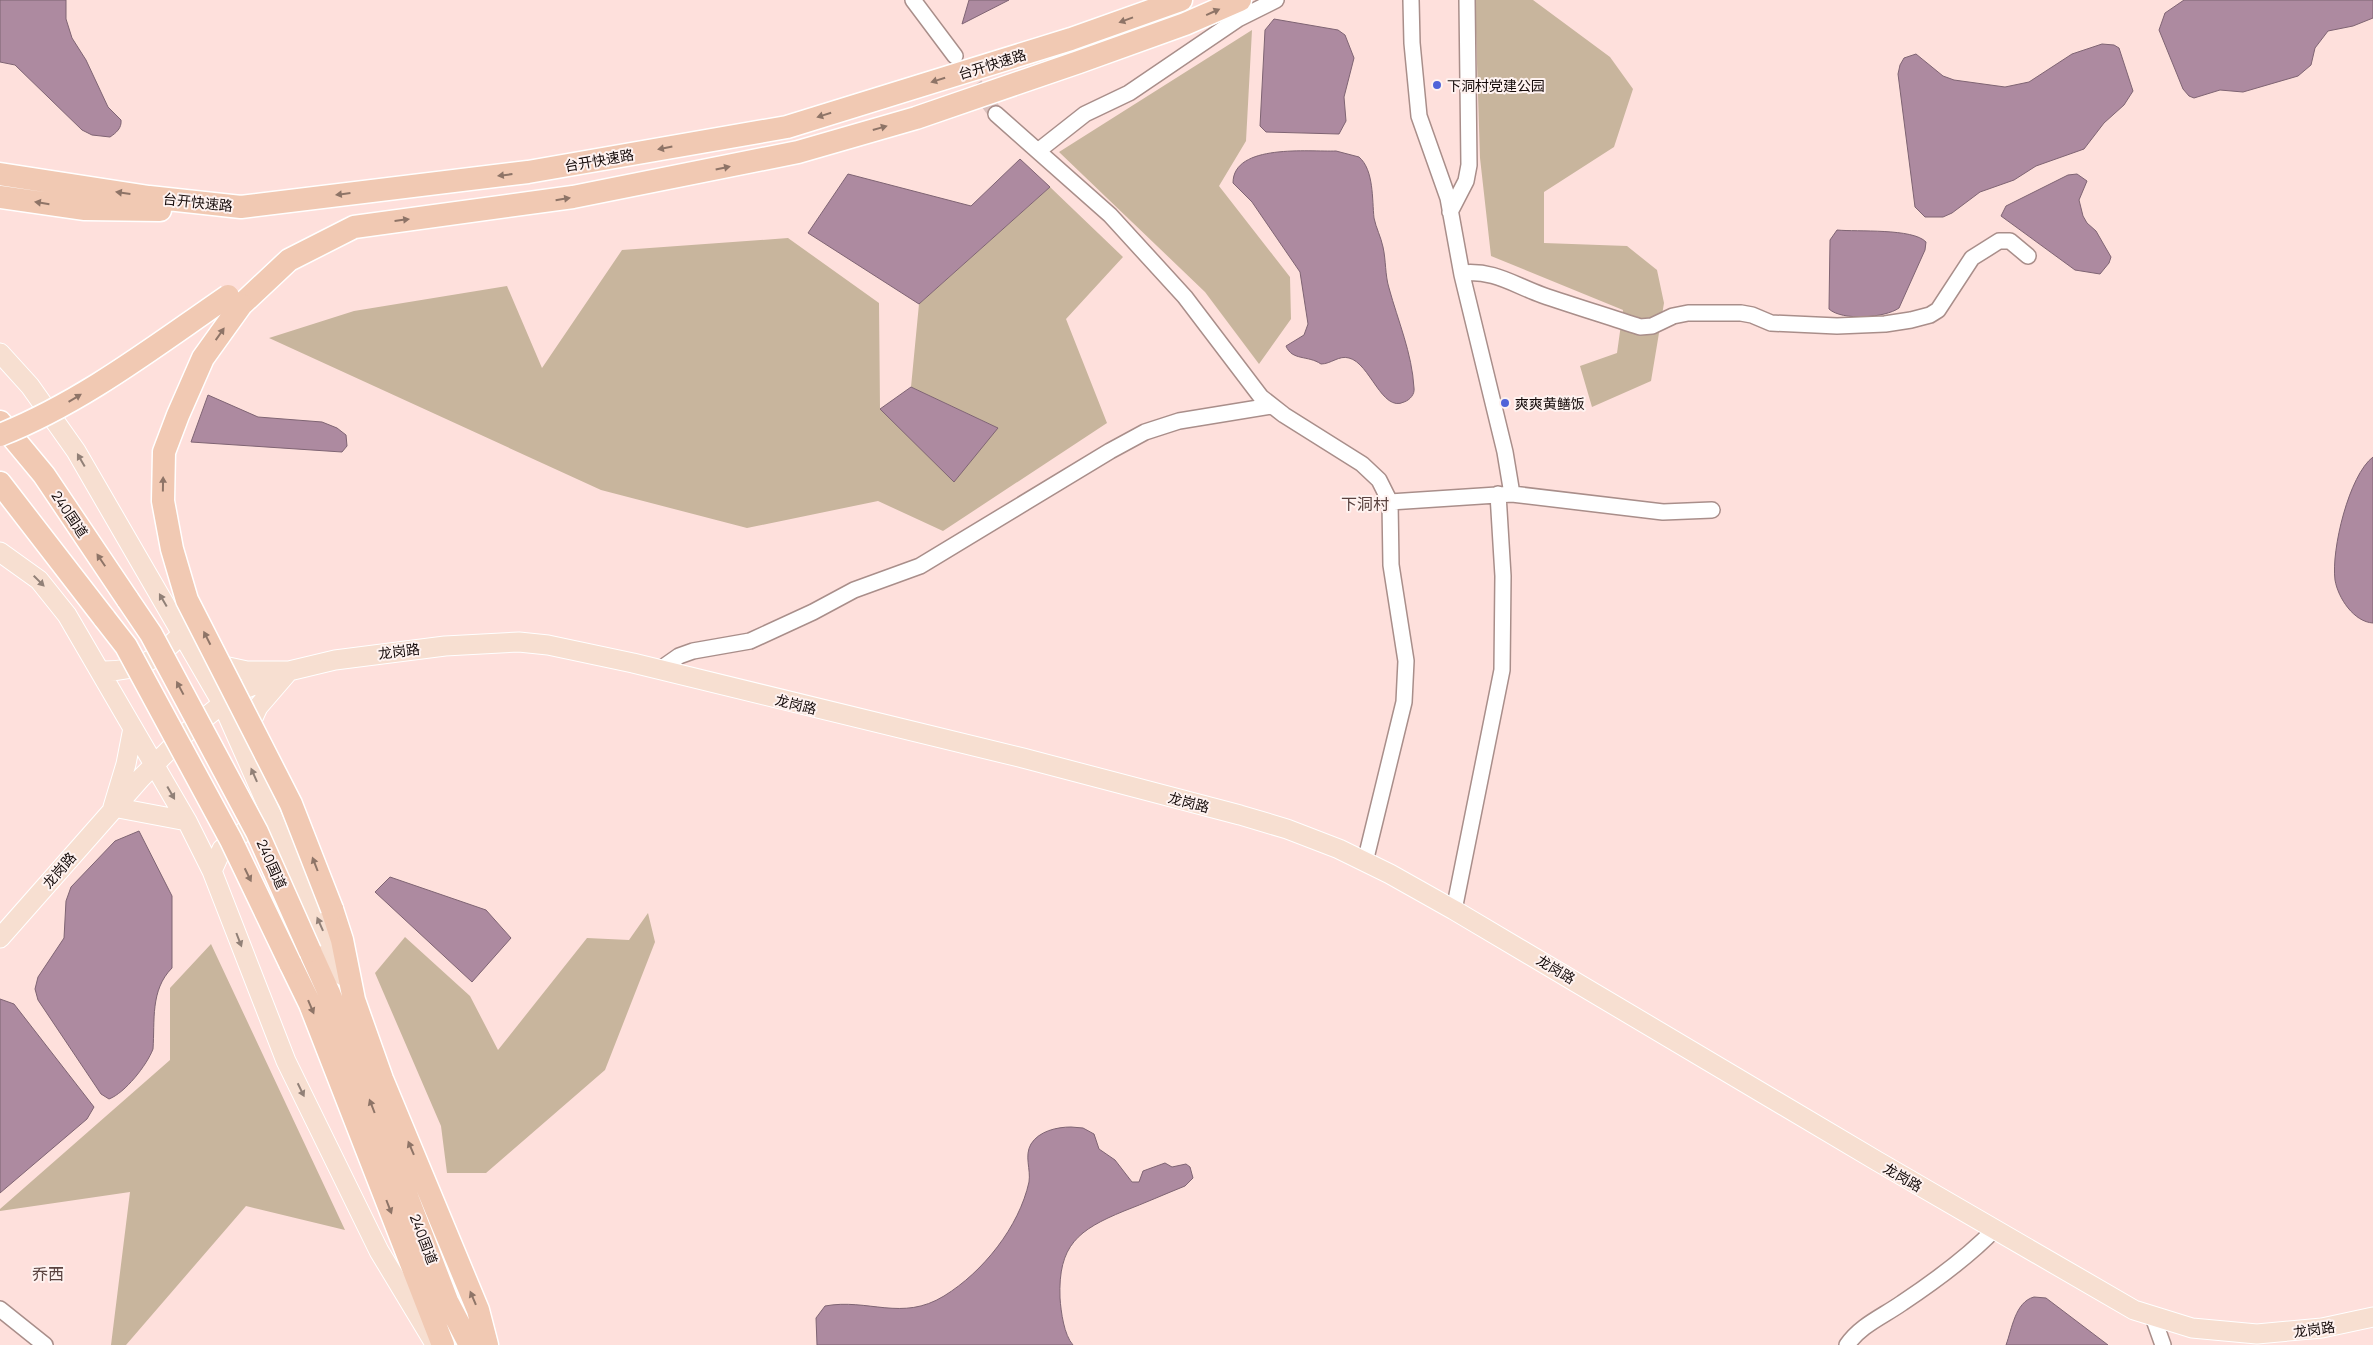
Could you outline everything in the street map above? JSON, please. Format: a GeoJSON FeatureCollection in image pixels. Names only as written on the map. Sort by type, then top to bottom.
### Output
{"type":"FeatureCollection","features":[{"type":"Feature","properties":{"kind":"highway","name":"台开快速路"},"geometry":{"type":"LineString","coordinates":[[234,300],[289,260],[354,227],[573,197],[798,152],[916,118],[1185,24],[1240,0]]}},
{"type":"Feature","properties":{"kind":"highway","name":"台开快速路"},"geometry":{"type":"LineString","coordinates":[[0,174],[149,197],[241,207],[528,172],[787,126],[1071,40],[1177,2]]}},
{"type":"Feature","properties":{"kind":"highway"},"geometry":{"type":"LineString","coordinates":[[0,197],[85,209],[169,210],[241,207]]}},
{"type":"Feature","properties":{"kind":"highway"},"geometry":{"type":"LineString","coordinates":[[0,435],[38,420],[234,300]]}},
{"type":"Feature","properties":{"kind":"highway"},"geometry":{"type":"LineString","coordinates":[[234,300],[203,358],[164,452],[163,501],[172,550],[187,600],[291,804],[332,909],[342,940],[354,1000],[382,1079],[478,1310],[488,1345]]}},
{"type":"Feature","properties":{"kind":"highway","name":"240国道"},"geometry":{"type":"LineString","coordinates":[[0,422],[44,476],[151,634],[257,832],[329,993],[448,1301],[470,1345]]}},
{"type":"Feature","properties":{"kind":"highway","name":"240国道"},"geometry":{"type":"LineString","coordinates":[[0,483],[126,646],[231,840],[310,1004],[443,1345]]}},
{"type":"Feature","properties":{"kind":"highway"},"geometry":{"type":"LineString","coordinates":[[0,494],[22,511]]}},
{"type":"Feature","properties":{"kind":"main road"},"geometry":{"type":"LineString","coordinates":[[0,353],[30,386],[76,451],[222,703],[354,1000]]}},
{"type":"Feature","properties":{"kind":"main road"},"geometry":{"type":"LineString","coordinates":[[0,552],[39,580],[66,615],[187,821],[212,871],[286,1061],[379,1251],[436,1345]]}},
{"type":"Feature","properties":{"kind":"main road"},"geometry":{"type":"LineString","coordinates":[[100,671],[122,672],[150,662],[182,634]]}},
{"type":"Feature","properties":{"kind":"main road","name":"龙岗路"},"geometry":{"type":"LineString","coordinates":[[0,938],[113,807],[154,764],[186,733],[222,703],[248,686],[289,670],[335,660],[394,651],[519,642],[548,645],[1022,758],[1240,815],[1315,839],[1365,862],[1454,910],[2134,1310],[2153,1317],[2207,1330],[2256,1334],[2322,1328],[2373,1317]]}},
{"type":"Feature","properties":{"kind":"main road"},"geometry":{"type":"LineString","coordinates":[[196,658],[230,669],[289,670]]}},
{"type":"Feature","properties":{"kind":"main road"},"geometry":{"type":"LineString","coordinates":[[243,749],[245,735],[258,707],[289,670]]}},
{"type":"Feature","properties":{"kind":"main road"},"geometry":{"type":"LineString","coordinates":[[133,728],[126,764],[113,807],[187,821]]}},
{"type":"Feature","properties":{"kind":"main road"},"geometry":{"type":"LineString","coordinates":[[212,871],[222,849],[245,832],[263,826],[277,826]]}},
{"type":"Feature","properties":{"kind":"street"},"geometry":{"type":"LineString","coordinates":[[913,0],[955,56]]}},
{"type":"Feature","properties":{"kind":"street"},"geometry":{"type":"LineString","coordinates":[[1038,151],[1085,114],[1128,93],[1238,19],[1276,0]]}},
{"type":"Feature","properties":{"kind":"street"},"geometry":{"type":"LineString","coordinates":[[1411,0],[1412,42],[1419,116],[1450,212],[1462,273],[1505,452],[1502,670],[1454,910]]}},
{"type":"Feature","properties":{"kind":"street"},"geometry":{"type":"LineString","coordinates":[[1450,212],[1466,181],[1469,165],[1467,0]]}},
{"type":"Feature","properties":{"kind":"street"},"geometry":{"type":"LineString","coordinates":[[996,114],[1110,215],[1162,271],[1221,343],[1249,384],[1271,406],[1362,464],[1379,480],[1390,502],[1391,565],[1406,661],[1406,691],[1365,862]]}},
{"type":"Feature","properties":{"kind":"street"},"geometry":{"type":"LineString","coordinates":[[1462,273],[1479,272],[1492,274],[1540,294],[1640,327],[1652,326],[1679,314],[1740,313],[1752,314],[1771,323],[1837,326],[1885,324],[1930,315],[1946,301],[1970,261],[1999,241],[2010,241],[2028,256]]}},
{"type":"Feature","properties":{"kind":"street"},"geometry":{"type":"LineString","coordinates":[[659,670],[679,656],[693,651],[750,641],[813,612],[854,590],[920,566],[1110,451],[1145,432],[1179,421],[1271,406]]}},
{"type":"Feature","properties":{"kind":"street"},"geometry":{"type":"LineString","coordinates":[[1390,502],[1505,494],[1663,512],[1712,510]]}},
{"type":"Feature","properties":{"kind":"street"},"geometry":{"type":"LineString","coordinates":[[1847,1345],[1864,1327],[1901,1304],[1969,1255],[1995,1229]]}},
{"type":"Feature","properties":{"kind":"street"},"geometry":{"type":"LineString","coordinates":[[0,1309],[45,1345]]}},
{"type":"Feature","properties":{"kind":"street"},"geometry":{"type":"LineString","coordinates":[[2153,1317],[2163,1345]]}},
{"type":"Feature","properties":{"kind":"shaded area"},"geometry":{"type":"Polygon","coordinates":[[[0,0],[66,0],[66,19],[72,38],[86,60],[108,107],[121,120],[120,128],[114,134],[110,137],[92,135],[82,130],[15,65],[0,62],[0,0]]]}},
{"type":"Feature","properties":{"kind":"shaded area"},"geometry":{"type":"Polygon","coordinates":[[[969,0],[1009,0],[962,24],[969,0]]]}},
{"type":"Feature","properties":{"kind":"shaded area"},"geometry":{"type":"Polygon","coordinates":[[[1475,0],[1533,0],[1610,57],[1633,89],[1614,147],[1544,192],[1544,243],[1627,246],[1657,270],[1664,303],[1651,381],[1592,407],[1580,366],[1617,353],[1623,310],[1491,256],[1480,158],[1475,0]]]}},
{"type":"Feature","properties":{"kind":"shaded area"},"geometry":{"type":"Polygon","coordinates":[[[2184,0],[2373,0],[2373,18],[2353,26],[2328,31],[2315,48],[2311,65],[2298,76],[2243,92],[2220,90],[2194,98],[2189,96],[2183,89],[2159,30],[2165,13],[2184,0]]]}},
{"type":"Feature","properties":{"kind":"shaded area"},"geometry":{"type":"Polygon","coordinates":[[[1274,19],[1338,30],[1345,35],[1354,58],[1344,97],[1346,121],[1339,134],[1266,132],[1260,126],[1265,30],[1274,19]]]}},
{"type":"Feature","properties":{"kind":"shaded area"},"geometry":{"type":"Polygon","coordinates":[[[1252,30],[1246,141],[1219,186],[1290,277],[1291,319],[1259,364],[1205,292],[1059,152],[1252,30]]]}},
{"type":"Feature","properties":{"kind":"shaded area"},"geometry":{"type":"Polygon","coordinates":[[[2102,44],[2114,45],[2119,48],[2133,91],[2124,105],[2104,123],[2084,149],[2036,166],[2014,180],[1980,192],[1952,213],[1943,217],[1925,217],[1915,207],[1898,74],[1904,58],[1916,54],[1943,76],[1954,80],[2005,87],[2029,82],[2072,54],[2102,44]]]}},
{"type":"Feature","properties":{"kind":"shaded area"},"geometry":{"type":"Polygon","coordinates":[[[1336,151],[1359,157],[1370,177],[1374,218],[1383,247],[1388,283],[1408,350],[1413,375],[1413,395],[1404,402],[1396,403],[1389,400],[1382,394],[1363,369],[1349,358],[1345,357],[1321,364],[1311,359],[1296,356],[1289,351],[1286,346],[1304,335],[1308,324],[1300,272],[1252,202],[1233,183],[1236,170],[1245,161],[1259,156],[1275,152],[1336,151]]]}},
{"type":"Feature","properties":{"kind":"shaded area"},"geometry":{"type":"Polygon","coordinates":[[[1020,159],[1050,187],[919,304],[808,233],[848,174],[971,206],[1020,159]]]}},
{"type":"Feature","properties":{"kind":"shaded area"},"geometry":{"type":"Polygon","coordinates":[[[2077,174],[2087,181],[2079,200],[2083,216],[2087,223],[2096,231],[2111,257],[2109,263],[2100,274],[2075,270],[2001,216],[2006,206],[2068,175],[2077,174]]]}},
{"type":"Feature","properties":{"kind":"shaded area"},"geometry":{"type":"Polygon","coordinates":[[[1050,187],[1123,257],[1066,319],[1107,423],[943,531],[878,501],[747,528],[601,490],[269,338],[354,311],[507,286],[542,368],[622,250],[788,238],[879,303],[880,409],[998,428],[911,387],[919,304],[1050,187]]]}},
{"type":"Feature","properties":{"kind":"shaded area"},"geometry":{"type":"Polygon","coordinates":[[[1837,230],[1909,234],[1926,242],[1925,250],[1899,308],[1884,314],[1864,317],[1843,315],[1829,309],[1830,240],[1837,230]]]}},
{"type":"Feature","properties":{"kind":"shaded area"},"geometry":{"type":"Polygon","coordinates":[[[911,387],[998,428],[954,482],[880,409],[911,387]]]}},
{"type":"Feature","properties":{"kind":"shaded area"},"geometry":{"type":"Polygon","coordinates":[[[208,395],[258,417],[322,422],[337,428],[346,435],[347,446],[342,452],[191,442],[208,395]]]}},
{"type":"Feature","properties":{"kind":"shaded area"},"geometry":{"type":"Polygon","coordinates":[[[2373,457],[2373,623],[2366,622],[2353,614],[2343,601],[2335,580],[2334,567],[2339,533],[2349,496],[2364,466],[2373,457]]]}},
{"type":"Feature","properties":{"kind":"shaded area"},"geometry":{"type":"Polygon","coordinates":[[[139,831],[172,896],[172,968],[160,986],[157,996],[153,1049],[141,1070],[128,1085],[109,1099],[101,1094],[38,1000],[35,989],[38,977],[64,938],[66,901],[71,887],[115,841],[139,831]]]}},
{"type":"Feature","properties":{"kind":"shaded area"},"geometry":{"type":"Polygon","coordinates":[[[390,877],[486,910],[511,938],[472,982],[375,892],[390,877]]]}},
{"type":"Feature","properties":{"kind":"shaded area"},"geometry":{"type":"Polygon","coordinates":[[[648,913],[655,942],[605,1070],[486,1173],[447,1173],[441,1126],[375,973],[405,937],[470,996],[498,1050],[587,938],[629,940],[648,913]]]}},
{"type":"Feature","properties":{"kind":"shaded area"},"geometry":{"type":"Polygon","coordinates":[[[211,944],[345,1230],[246,1206],[126,1345],[111,1345],[130,1192],[0,1211],[0,1209],[170,1060],[170,988],[211,944]]]}},
{"type":"Feature","properties":{"kind":"shaded area"},"geometry":{"type":"Polygon","coordinates":[[[0,999],[14,1004],[94,1107],[87,1119],[0,1193],[0,999]]]}},
{"type":"Feature","properties":{"kind":"shaded area"},"geometry":{"type":"Polygon","coordinates":[[[1071,1127],[1083,1128],[1094,1134],[1099,1149],[1115,1160],[1132,1182],[1139,1182],[1143,1171],[1165,1163],[1172,1167],[1186,1164],[1190,1167],[1193,1178],[1185,1186],[1094,1225],[1074,1242],[1067,1252],[1060,1280],[1062,1316],[1065,1329],[1073,1345],[817,1345],[816,1318],[825,1306],[841,1304],[899,1308],[929,1304],[944,1296],[972,1274],[997,1247],[1017,1215],[1029,1182],[1028,1153],[1031,1144],[1043,1133],[1071,1127]]]}},
{"type":"Feature","properties":{"kind":"shaded area"},"geometry":{"type":"Polygon","coordinates":[[[2034,1297],[2046,1298],[2108,1345],[2006,1345],[2018,1310],[2022,1304],[2034,1297]]]}},
{"type":"Feature","properties":{"kind":"tunnel"},"geometry":{"type":"LineString","coordinates":[[962,66],[996,114]]}},
{"type":"Feature","properties":{"kind":"place","name":"下洞村党建公园"},"geometry":{"type":"Point","coordinates":[1437,85]}},
{"type":"Feature","properties":{"kind":"place","name":"爽爽黄鳝饭"},"geometry":{"type":"Point","coordinates":[1505,403]}},
{"type":"Feature","properties":{"kind":"district","name":"下洞村"},"geometry":{"type":"Point","coordinates":[1365,504]}},
{"type":"Feature","properties":{"kind":"district","name":"乔西"},"geometry":{"type":"Point","coordinates":[48,1274]}}]}
